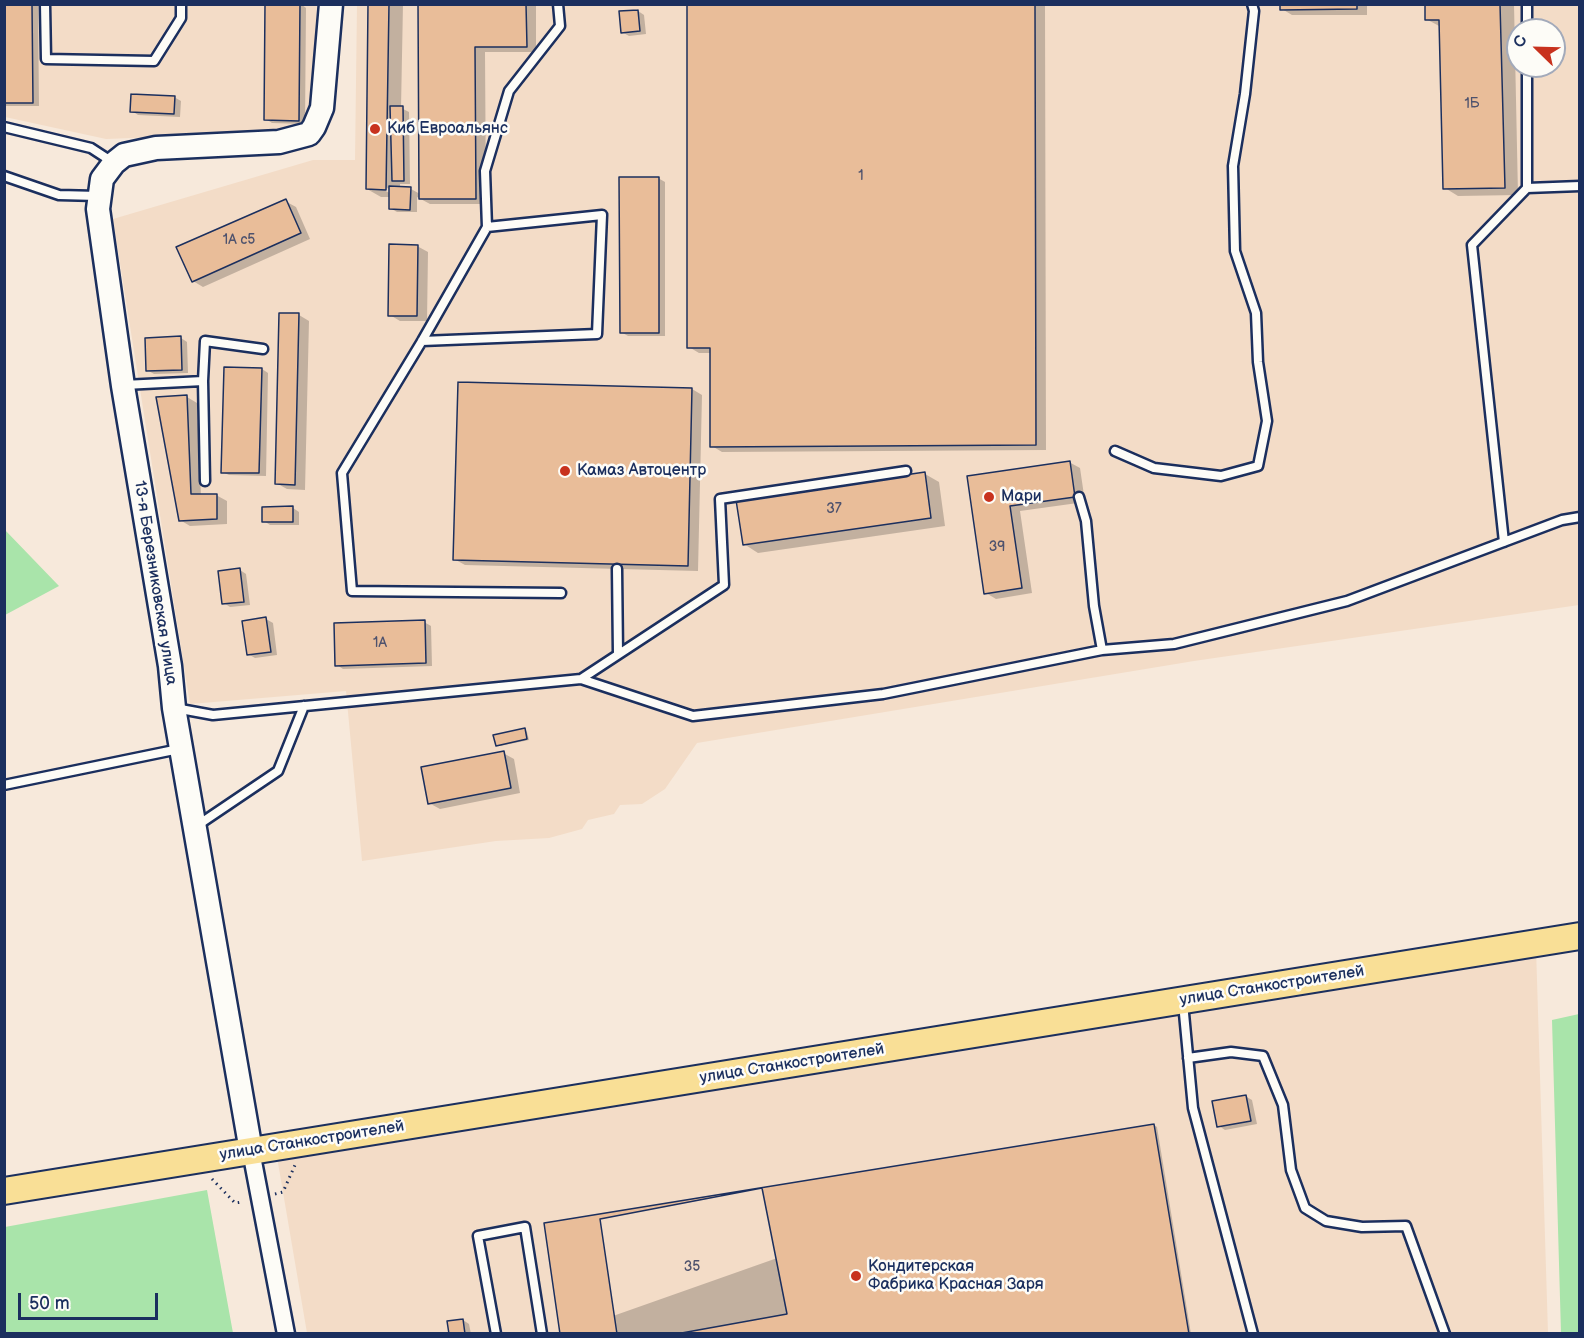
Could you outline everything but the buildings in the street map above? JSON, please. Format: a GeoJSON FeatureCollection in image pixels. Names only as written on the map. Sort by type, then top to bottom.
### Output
{"type":"FeatureCollection","features":[{"type":"Feature","properties":{"kind":"main road","name":"улица Станкостроителей"},"geometry":{"type":"LineString","coordinates":[[4,1191],[1580,936]]}},
{"type":"Feature","properties":{"kind":"street"},"geometry":{"type":"LineString","coordinates":[[114,163],[124,155],[156,148],[279,142],[309,134],[322,108],[331,4]]}},
{"type":"Feature","properties":{"kind":"street","name":"13-я Березниковская улица"},"geometry":{"type":"LineString","coordinates":[[114,163],[102,179],[98,222],[170,666],[174,708],[251,1151],[286,1334]]}},
{"type":"Feature","properties":{"kind":"lane"},"geometry":{"type":"LineString","coordinates":[[45,4],[46,59],[154,61],[181,18],[181,4]]}},
{"type":"Feature","properties":{"kind":"lane"},"geometry":{"type":"LineString","coordinates":[[558,4],[560,26],[509,91],[485,171],[487,227],[422,341],[342,473],[352,591],[561,593]]}},
{"type":"Feature","properties":{"kind":"lane"},"geometry":{"type":"LineString","coordinates":[[1115,451],[1154,468],[1221,476],[1258,466],[1267,421],[1258,362],[1256,313],[1235,251],[1233,166],[1245,94],[1254,11],[1252,4]]}},
{"type":"Feature","properties":{"kind":"lane"},"geometry":{"type":"LineString","coordinates":[[1527,78],[1527,188]]}},
{"type":"Feature","properties":{"kind":"lane"},"geometry":{"type":"LineString","coordinates":[[4,127],[92,148],[114,163]]}},
{"type":"Feature","properties":{"kind":"lane"},"geometry":{"type":"LineString","coordinates":[[4,176],[59,195],[99,196]]}},
{"type":"Feature","properties":{"kind":"lane"},"geometry":{"type":"LineString","coordinates":[[1504,542],[1472,245],[1527,188],[1580,186]]}},
{"type":"Feature","properties":{"kind":"lane"},"geometry":{"type":"LineString","coordinates":[[422,341],[597,334],[602,215],[487,227]]}},
{"type":"Feature","properties":{"kind":"lane"},"geometry":{"type":"LineString","coordinates":[[205,481],[203,381],[205,341],[263,349]]}},
{"type":"Feature","properties":{"kind":"lane"},"geometry":{"type":"LineString","coordinates":[[123,386],[203,381]]}},
{"type":"Feature","properties":{"kind":"lane"},"geometry":{"type":"LineString","coordinates":[[580,679],[724,585],[720,499],[906,471]]}},
{"type":"Feature","properties":{"kind":"lane"},"geometry":{"type":"LineString","coordinates":[[1079,497],[1086,521],[1094,606],[1102,651]]}},
{"type":"Feature","properties":{"kind":"lane"},"geometry":{"type":"LineString","coordinates":[[174,708],[213,715],[580,679],[693,716],[883,694],[1102,651],[1174,644],[1347,601],[1562,520],[1580,518]]}},
{"type":"Feature","properties":{"kind":"lane"},"geometry":{"type":"LineString","coordinates":[[616,569],[618,654]]}},
{"type":"Feature","properties":{"kind":"lane"},"geometry":{"type":"LineString","coordinates":[[196,826],[278,771],[304,706]]}},
{"type":"Feature","properties":{"kind":"lane"},"geometry":{"type":"LineString","coordinates":[[4,785],[182,748]]}},
{"type":"Feature","properties":{"kind":"lane"},"geometry":{"type":"LineString","coordinates":[[1182,1001],[1193,1108],[1253,1334]]}},
{"type":"Feature","properties":{"kind":"lane"},"geometry":{"type":"LineString","coordinates":[[1188,1058],[1231,1052],[1263,1056],[1283,1105],[1292,1170],[1305,1208],[1326,1221],[1362,1227],[1406,1226],[1445,1334]]}},
{"type":"Feature","properties":{"kind":"lane"},"geometry":{"type":"LineString","coordinates":[[496,1334],[478,1236],[525,1227],[542,1334]]}},
{"type":"Feature","properties":{"kind":"shaded area"},"geometry":{"type":"Polygon","coordinates":[[[5,5],[317,5],[310,117],[302,128],[294,127],[263,133],[106,139],[5,117],[5,5]]]}},
{"type":"Feature","properties":{"kind":"shaded area"},"geometry":{"type":"Polygon","coordinates":[[[357,5],[1579,5],[1579,605],[1194,661],[697,743],[665,789],[642,804],[620,805],[614,814],[588,820],[582,829],[549,838],[496,841],[362,861],[346,691],[190,704],[113,219],[313,160],[355,160],[357,5]]]}},
{"type":"Feature","properties":{"kind":"shaded area"},"geometry":{"type":"Polygon","coordinates":[[[1536,948],[1548,1333],[307,1333],[277,1157],[1536,948]]]}},
{"type":"Feature","properties":{"kind":"green space"},"geometry":{"type":"Polygon","coordinates":[[[5,530],[59,586],[4,615],[5,530]]]}},
{"type":"Feature","properties":{"kind":"green space"},"geometry":{"type":"Polygon","coordinates":[[[1579,1014],[1579,1333],[1561,1333],[1552,1020],[1579,1014]]]}},
{"type":"Feature","properties":{"kind":"green space"},"geometry":{"type":"Polygon","coordinates":[[[207,1190],[233,1333],[5,1333],[5,1227],[207,1190]]]}},
{"type":"Feature","properties":{"kind":"place","name":"Киб Евроальянс"},"geometry":{"type":"Point","coordinates":[375,129]}},
{"type":"Feature","properties":{"kind":"place","name":"Камаз Автоцентр"},"geometry":{"type":"Point","coordinates":[565,471]}},
{"type":"Feature","properties":{"kind":"place","name":"Мари"},"geometry":{"type":"Point","coordinates":[989,497]}},
{"type":"Feature","properties":{"kind":"place","name":"Кондитерская Фабрика Красная Заря"},"geometry":{"type":"Point","coordinates":[856,1276]}}]}
